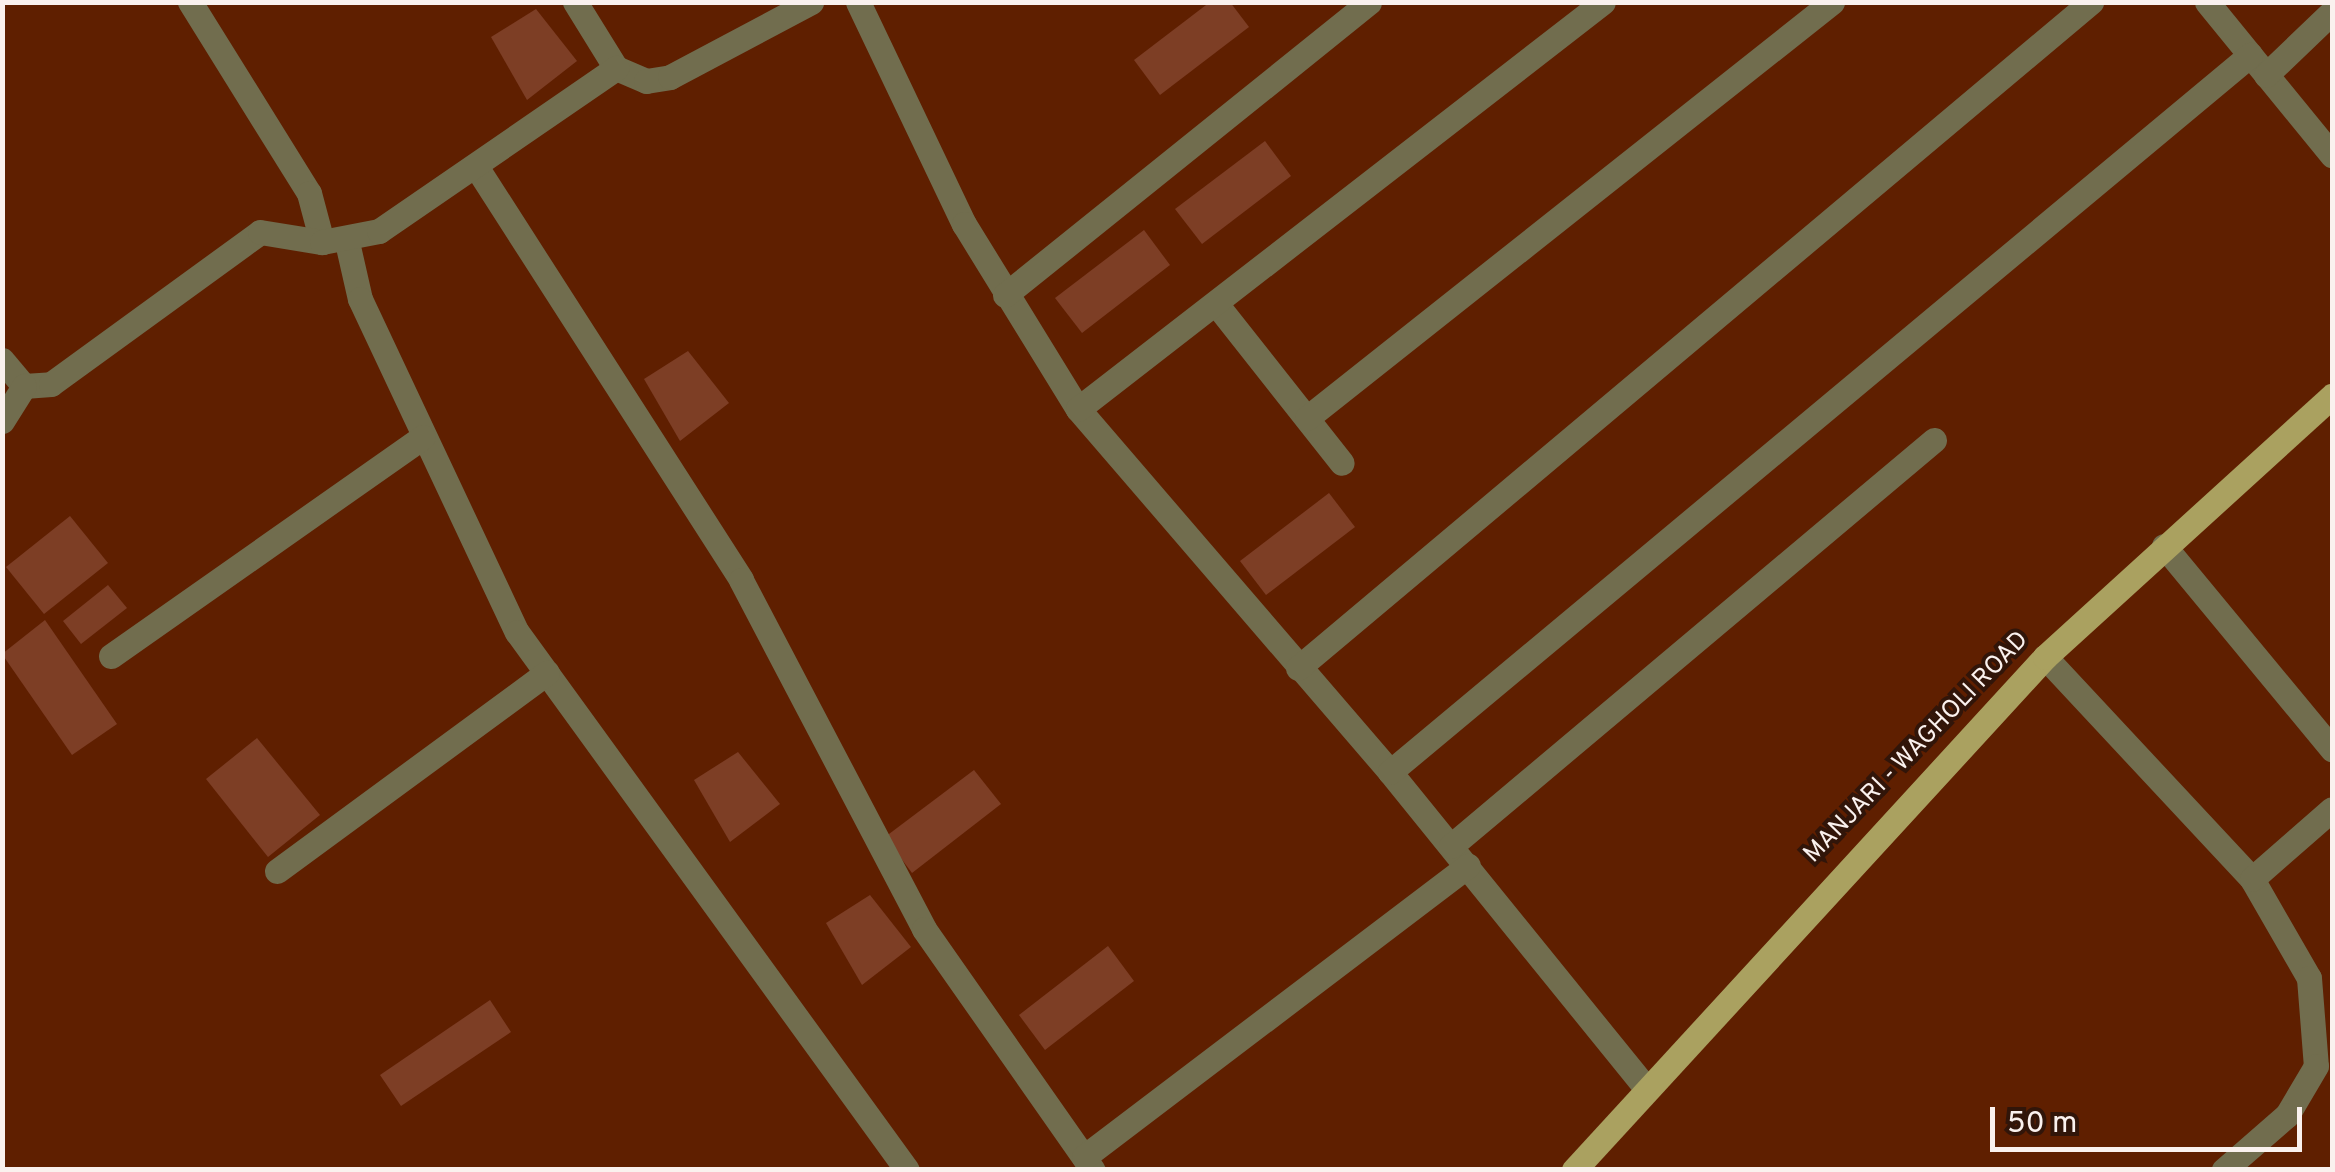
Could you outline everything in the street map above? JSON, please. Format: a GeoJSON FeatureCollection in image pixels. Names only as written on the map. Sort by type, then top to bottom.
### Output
{"type":"FeatureCollection","features":[{"type":"Feature","properties":{"kind":"main road","name":"MANJARI - WAGHOLI ROAD"},"geometry":{"type":"LineString","coordinates":[[1574,1170],[1644,1086],[2045,656],[2332,396]]}},
{"type":"Feature","properties":{"kind":"street"},"geometry":{"type":"LineString","coordinates":[[190,2],[309,193],[335,242],[486,581],[547,673],[907,1170]]}},
{"type":"Feature","properties":{"kind":"street"},"geometry":{"type":"LineString","coordinates":[[575,2],[616,68],[646,80],[670,77],[811,2]]}},
{"type":"Feature","properties":{"kind":"street"},"geometry":{"type":"LineString","coordinates":[[858,2],[1005,295],[1078,408],[1390,772],[1644,1086]]}},
{"type":"Feature","properties":{"kind":"street"},"geometry":{"type":"LineString","coordinates":[[1005,295],[1369,2]]}},
{"type":"Feature","properties":{"kind":"street"},"geometry":{"type":"LineString","coordinates":[[1078,408],[1603,2]]}},
{"type":"Feature","properties":{"kind":"street"},"geometry":{"type":"LineString","coordinates":[[1307,418],[1832,2]]}},
{"type":"Feature","properties":{"kind":"street"},"geometry":{"type":"LineString","coordinates":[[1298,668],[2091,2]]}},
{"type":"Feature","properties":{"kind":"street"},"geometry":{"type":"LineString","coordinates":[[2207,2],[2332,155]]}},
{"type":"Feature","properties":{"kind":"street"},"geometry":{"type":"LineString","coordinates":[[1390,772],[2258,66],[2332,12]]}},
{"type":"Feature","properties":{"kind":"street"},"geometry":{"type":"LineString","coordinates":[[24,386],[51,384],[260,232],[335,242],[477,168],[616,68]]}},
{"type":"Feature","properties":{"kind":"street"},"geometry":{"type":"LineString","coordinates":[[477,168],[741,580],[924,929],[1088,1164],[1460,856],[1934,440]]}},
{"type":"Feature","properties":{"kind":"street"},"geometry":{"type":"LineString","coordinates":[[1216,304],[1342,462]]}},
{"type":"Feature","properties":{"kind":"street"},"geometry":{"type":"LineString","coordinates":[[2,360],[24,386]]}},
{"type":"Feature","properties":{"kind":"street"},"geometry":{"type":"LineString","coordinates":[[2,422],[24,386]]}},
{"type":"Feature","properties":{"kind":"street"},"geometry":{"type":"LineString","coordinates":[[111,656],[423,437]]}},
{"type":"Feature","properties":{"kind":"street"},"geometry":{"type":"LineString","coordinates":[[2164,546],[2332,749]]}},
{"type":"Feature","properties":{"kind":"street"},"geometry":{"type":"LineString","coordinates":[[2045,656],[2252,879],[2309,978],[2316,1066],[2287,1114],[2224,1170]]}},
{"type":"Feature","properties":{"kind":"street"},"geometry":{"type":"LineString","coordinates":[[277,871],[547,673]]}},
{"type":"Feature","properties":{"kind":"street"},"geometry":{"type":"LineString","coordinates":[[2252,879],[2332,810]]}},
{"type":"Feature","properties":{"kind":"building"},"geometry":{"type":"Polygon","coordinates":[[[1210,2],[1230,2],[1249,27],[1160,95],[1134,60],[1210,2]]]}},
{"type":"Feature","properties":{"kind":"building"},"geometry":{"type":"Polygon","coordinates":[[[536,9],[577,61],[527,100],[491,37],[536,9]]]}},
{"type":"Feature","properties":{"kind":"building"},"geometry":{"type":"Polygon","coordinates":[[[1265,141],[1291,176],[1202,244],[1175,209],[1265,141]]]}},
{"type":"Feature","properties":{"kind":"building"},"geometry":{"type":"Polygon","coordinates":[[[1144,230],[1170,265],[1082,333],[1055,298],[1144,230]]]}},
{"type":"Feature","properties":{"kind":"building"},"geometry":{"type":"Polygon","coordinates":[[[688,351],[729,403],[680,441],[644,379],[688,351]]]}},
{"type":"Feature","properties":{"kind":"building"},"geometry":{"type":"Polygon","coordinates":[[[1329,493],[1355,527],[1266,595],[1240,561],[1329,493]]]}},
{"type":"Feature","properties":{"kind":"building"},"geometry":{"type":"Polygon","coordinates":[[[70,516],[108,563],[44,614],[6,567],[70,516]]]}},
{"type":"Feature","properties":{"kind":"building"},"geometry":{"type":"Polygon","coordinates":[[[108,585],[127,608],[81,644],[63,621],[108,585]]]}},
{"type":"Feature","properties":{"kind":"building"},"geometry":{"type":"Polygon","coordinates":[[[45,620],[117,724],[72,755],[2,654],[45,620]]]}},
{"type":"Feature","properties":{"kind":"building"},"geometry":{"type":"Polygon","coordinates":[[[257,738],[320,815],[268,857],[206,779],[257,738]]]}},
{"type":"Feature","properties":{"kind":"building"},"geometry":{"type":"Polygon","coordinates":[[[738,752],[780,804],[730,842],[694,780],[738,752]]]}},
{"type":"Feature","properties":{"kind":"building"},"geometry":{"type":"Polygon","coordinates":[[[974,770],[1001,804],[912,873],[885,837],[974,770]]]}},
{"type":"Feature","properties":{"kind":"building"},"geometry":{"type":"Polygon","coordinates":[[[870,895],[911,947],[862,985],[826,923],[870,895]]]}},
{"type":"Feature","properties":{"kind":"building"},"geometry":{"type":"Polygon","coordinates":[[[1108,946],[1134,981],[1045,1050],[1019,1015],[1108,946]]]}},
{"type":"Feature","properties":{"kind":"building"},"geometry":{"type":"Polygon","coordinates":[[[490,1000],[511,1032],[401,1106],[380,1075],[490,1000]]]}}]}
